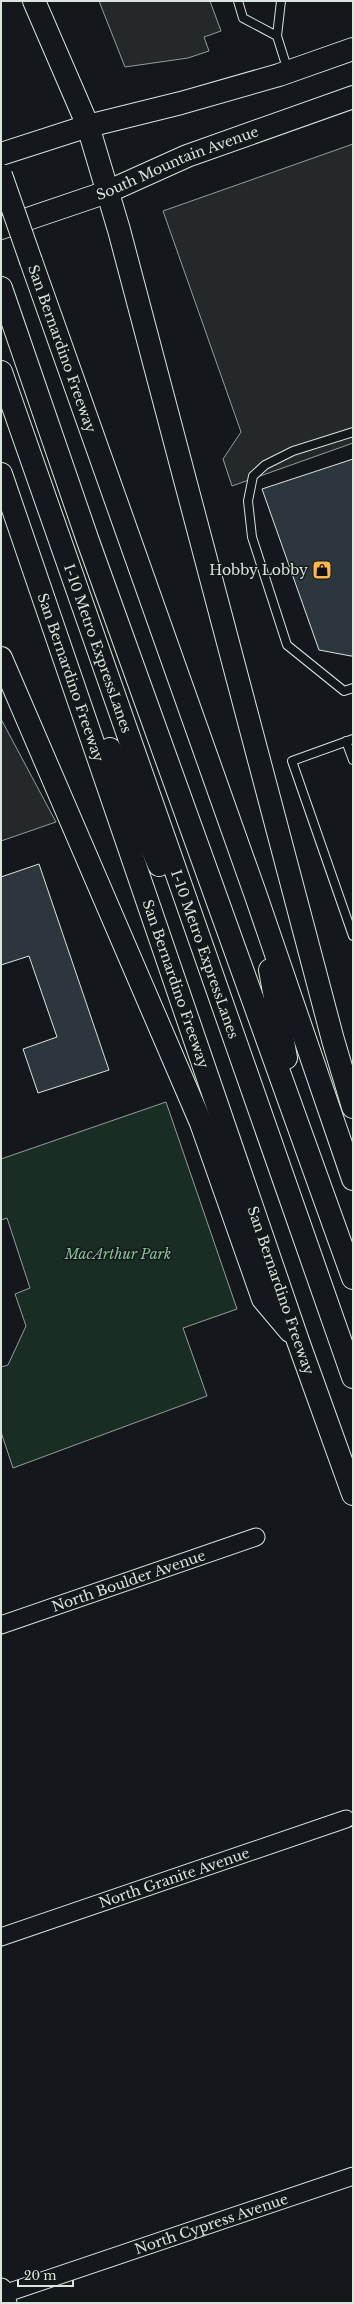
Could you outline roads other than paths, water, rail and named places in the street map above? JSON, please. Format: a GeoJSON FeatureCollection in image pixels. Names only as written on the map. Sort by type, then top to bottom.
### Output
{"type":"FeatureCollection","features":[{"type":"Feature","properties":{"kind":"main road"},"geometry":{"type":"LineString","coordinates":[[34,1],[88,126],[288,864],[333,1040],[353,1107]]}},
{"type":"Feature","properties":{"kind":"main road"},"geometry":{"type":"LineString","coordinates":[[1,154],[88,126],[181,103],[289,72],[353,49]]}},
{"type":"Feature","properties":{"kind":"main road","name":"South Mountain Avenue"},"geometry":{"type":"LineString","coordinates":[[1,228],[107,192],[187,156],[353,97]]}},
{"type":"Feature","properties":{"kind":"main road","name":"San Bernardino Freeway"},"geometry":{"type":"LineString","coordinates":[[1,175],[255,893],[353,1179]]}},
{"type":"Feature","properties":{"kind":"main road","name":"I-10 Metro ExpressLanes"},"geometry":{"type":"LineString","coordinates":[[1,288],[88,541],[299,1124],[353,1278]]}},
{"type":"Feature","properties":{"kind":"main road","name":"I-10 Metro ExpressLanes"},"geometry":{"type":"LineString","coordinates":[[1,372],[353,1377]]}},
{"type":"Feature","properties":{"kind":"main road","name":"San Bernardino Freeway"},"geometry":{"type":"LineString","coordinates":[[1,474],[298,1341],[353,1494]]}},
{"type":"Feature","properties":{"kind":"main road"},"geometry":{"type":"LineString","coordinates":[[39,582],[239,1054]]}},
{"type":"Feature","properties":{"kind":"main road"},"geometry":{"type":"LineString","coordinates":[[1,658],[201,1123],[263,1299],[298,1341]]}},
{"type":"Feature","properties":{"kind":"main road"},"geometry":{"type":"LineString","coordinates":[[255,893],[299,1124]]}},
{"type":"Feature","properties":{"kind":"street","name":"North Boulder Avenue"},"geometry":{"type":"LineString","coordinates":[[1,1625],[256,1537]]}},
{"type":"Feature","properties":{"kind":"street","name":"North Granite Avenue"},"geometry":{"type":"LineString","coordinates":[[1,1937],[346,1819]]}},
{"type":"Feature","properties":{"kind":"street","name":"North Cypress Avenue"},"geometry":{"type":"LineString","coordinates":[[3,2295],[353,2176]]}},
{"type":"Feature","properties":{"kind":"lane"},"geometry":{"type":"LineString","coordinates":[[238,1],[243,18],[277,36]]}},
{"type":"Feature","properties":{"kind":"lane"},"geometry":{"type":"LineString","coordinates":[[281,1],[277,36],[289,72]]}},
{"type":"Feature","properties":{"kind":"lane"},"geometry":{"type":"LineString","coordinates":[[353,432],[293,451],[265,464],[253,476],[248,501],[252,537],[287,645],[344,691],[353,688]]}},
{"type":"Feature","properties":{"kind":"lane"},"geometry":{"type":"LineString","coordinates":[[353,760],[350,740],[292,761],[353,936]]}},
{"type":"Feature","properties":{"kind":"place","name":"Hobby Lobby"},"geometry":{"type":"Point","coordinates":[322,570]}},
{"type":"Feature","properties":{"kind":"park label","name":"MacArthur Park"},"geometry":{"type":"Point","coordinates":[118,1254]}}]}
